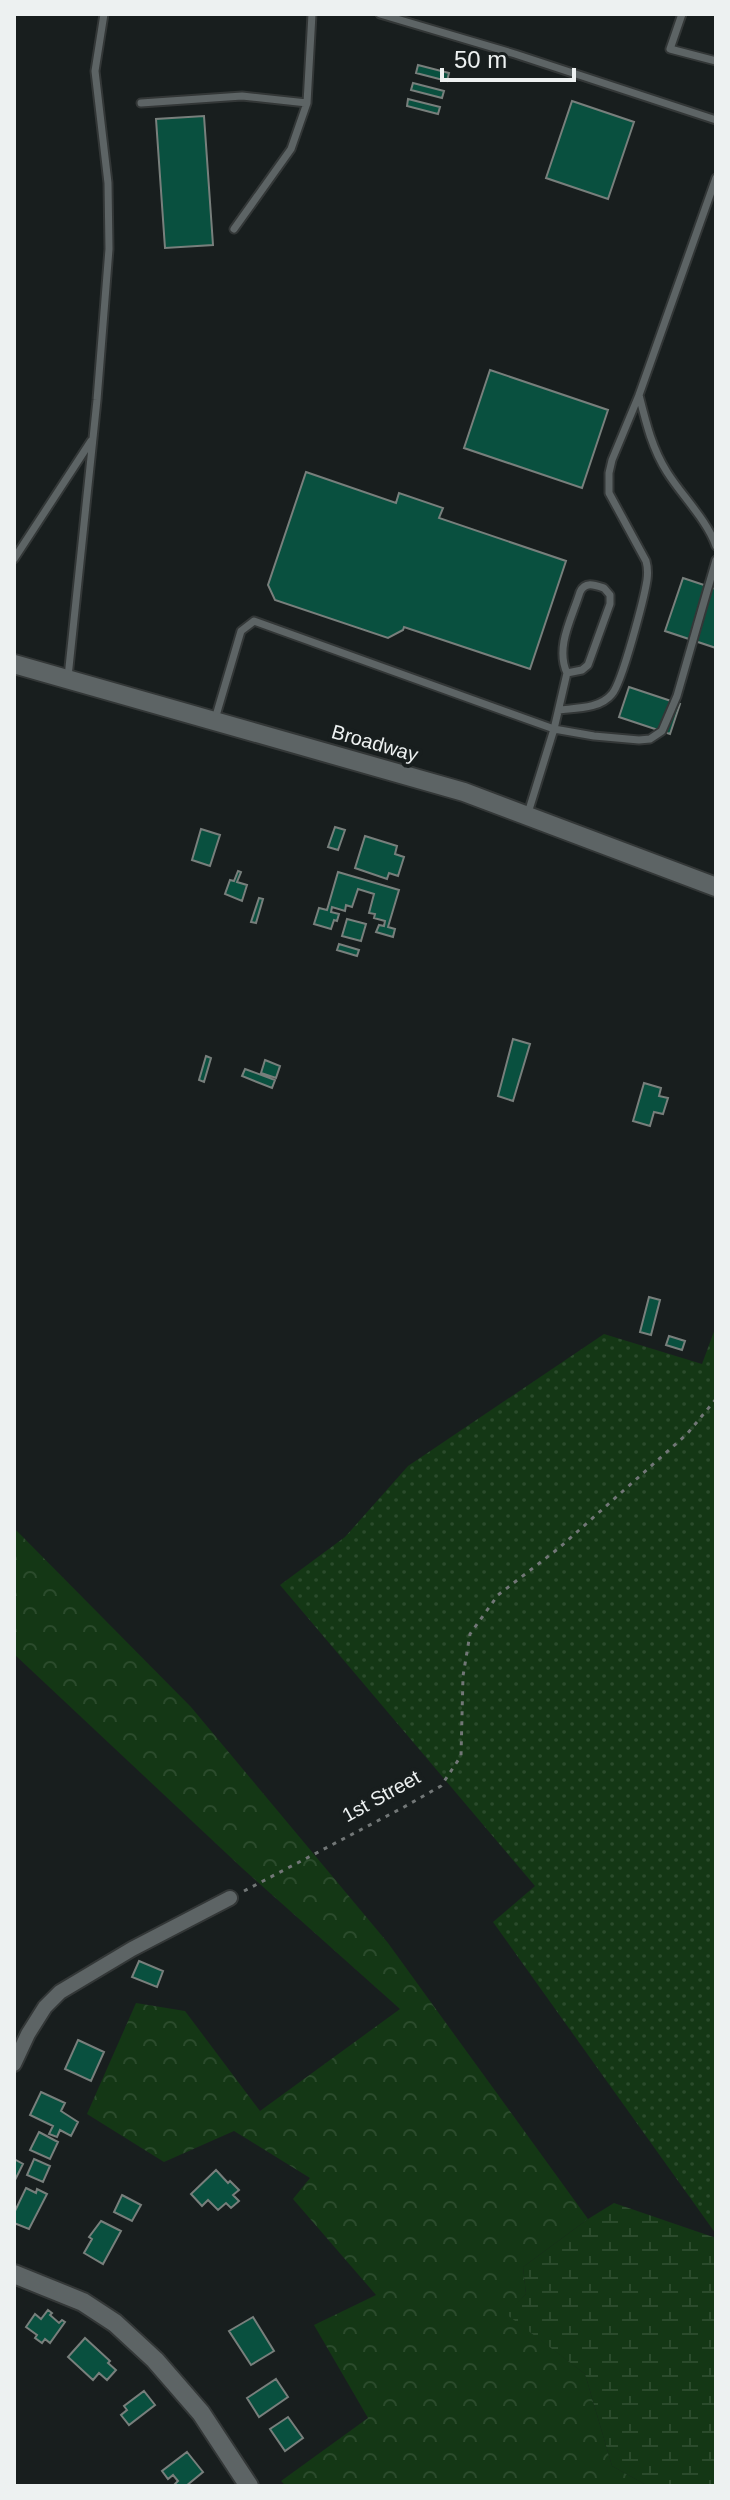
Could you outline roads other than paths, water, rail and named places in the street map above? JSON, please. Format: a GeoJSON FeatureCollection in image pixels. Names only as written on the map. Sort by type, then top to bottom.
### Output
{"type":"FeatureCollection","features":[{"type":"Feature","properties":{"kind":"street","name":"Broadway"},"geometry":{"type":"LineString","coordinates":[[14,664],[399,772],[528,815],[716,887]]}},
{"type":"Feature","properties":{"kind":"street"},"geometry":{"type":"LineString","coordinates":[[14,2064],[45,2007],[60,1992],[110,1961],[230,1898]]}},
{"type":"Feature","properties":{"kind":"street"},"geometry":{"type":"LineString","coordinates":[[14,2274],[83,2302],[115,2323],[155,2360],[201,2413],[249,2486]]}},
{"type":"Feature","properties":{"kind":"lane"},"geometry":{"type":"LineString","coordinates":[[68,680],[109,249],[108,183],[95,71],[104,14]]}},
{"type":"Feature","properties":{"kind":"lane"},"geometry":{"type":"LineString","coordinates":[[234,229],[291,149],[307,103],[312,14]]}},
{"type":"Feature","properties":{"kind":"lane"},"geometry":{"type":"LineString","coordinates":[[380,14],[515,54],[716,120]]}},
{"type":"Feature","properties":{"kind":"lane"},"geometry":{"type":"LineString","coordinates":[[682,14],[670,49],[716,61]]}},
{"type":"Feature","properties":{"kind":"lane"},"geometry":{"type":"LineString","coordinates":[[141,103],[242,96],[307,103]]}},
{"type":"Feature","properties":{"kind":"lane"},"geometry":{"type":"LineString","coordinates":[[559,710],[594,705],[612,694],[642,602],[647,578],[646,561],[609,493],[612,460],[639,395],[716,178]]}},
{"type":"Feature","properties":{"kind":"lane"},"geometry":{"type":"LineString","coordinates":[[639,395],[651,444],[716,546]]}},
{"type":"Feature","properties":{"kind":"lane"},"geometry":{"type":"LineString","coordinates":[[14,559],[92,439]]}},
{"type":"Feature","properties":{"kind":"lane"},"geometry":{"type":"LineString","coordinates":[[214,720],[241,631],[254,621],[554,729],[594,736],[650,739],[662,731],[677,696],[716,560]]}},
{"type":"Feature","properties":{"kind":"lane"},"geometry":{"type":"LineString","coordinates":[[528,815],[559,710],[567,673],[561,651],[580,592],[588,584],[604,588],[610,595],[610,604],[588,665],[582,670],[567,673]]}}]}
